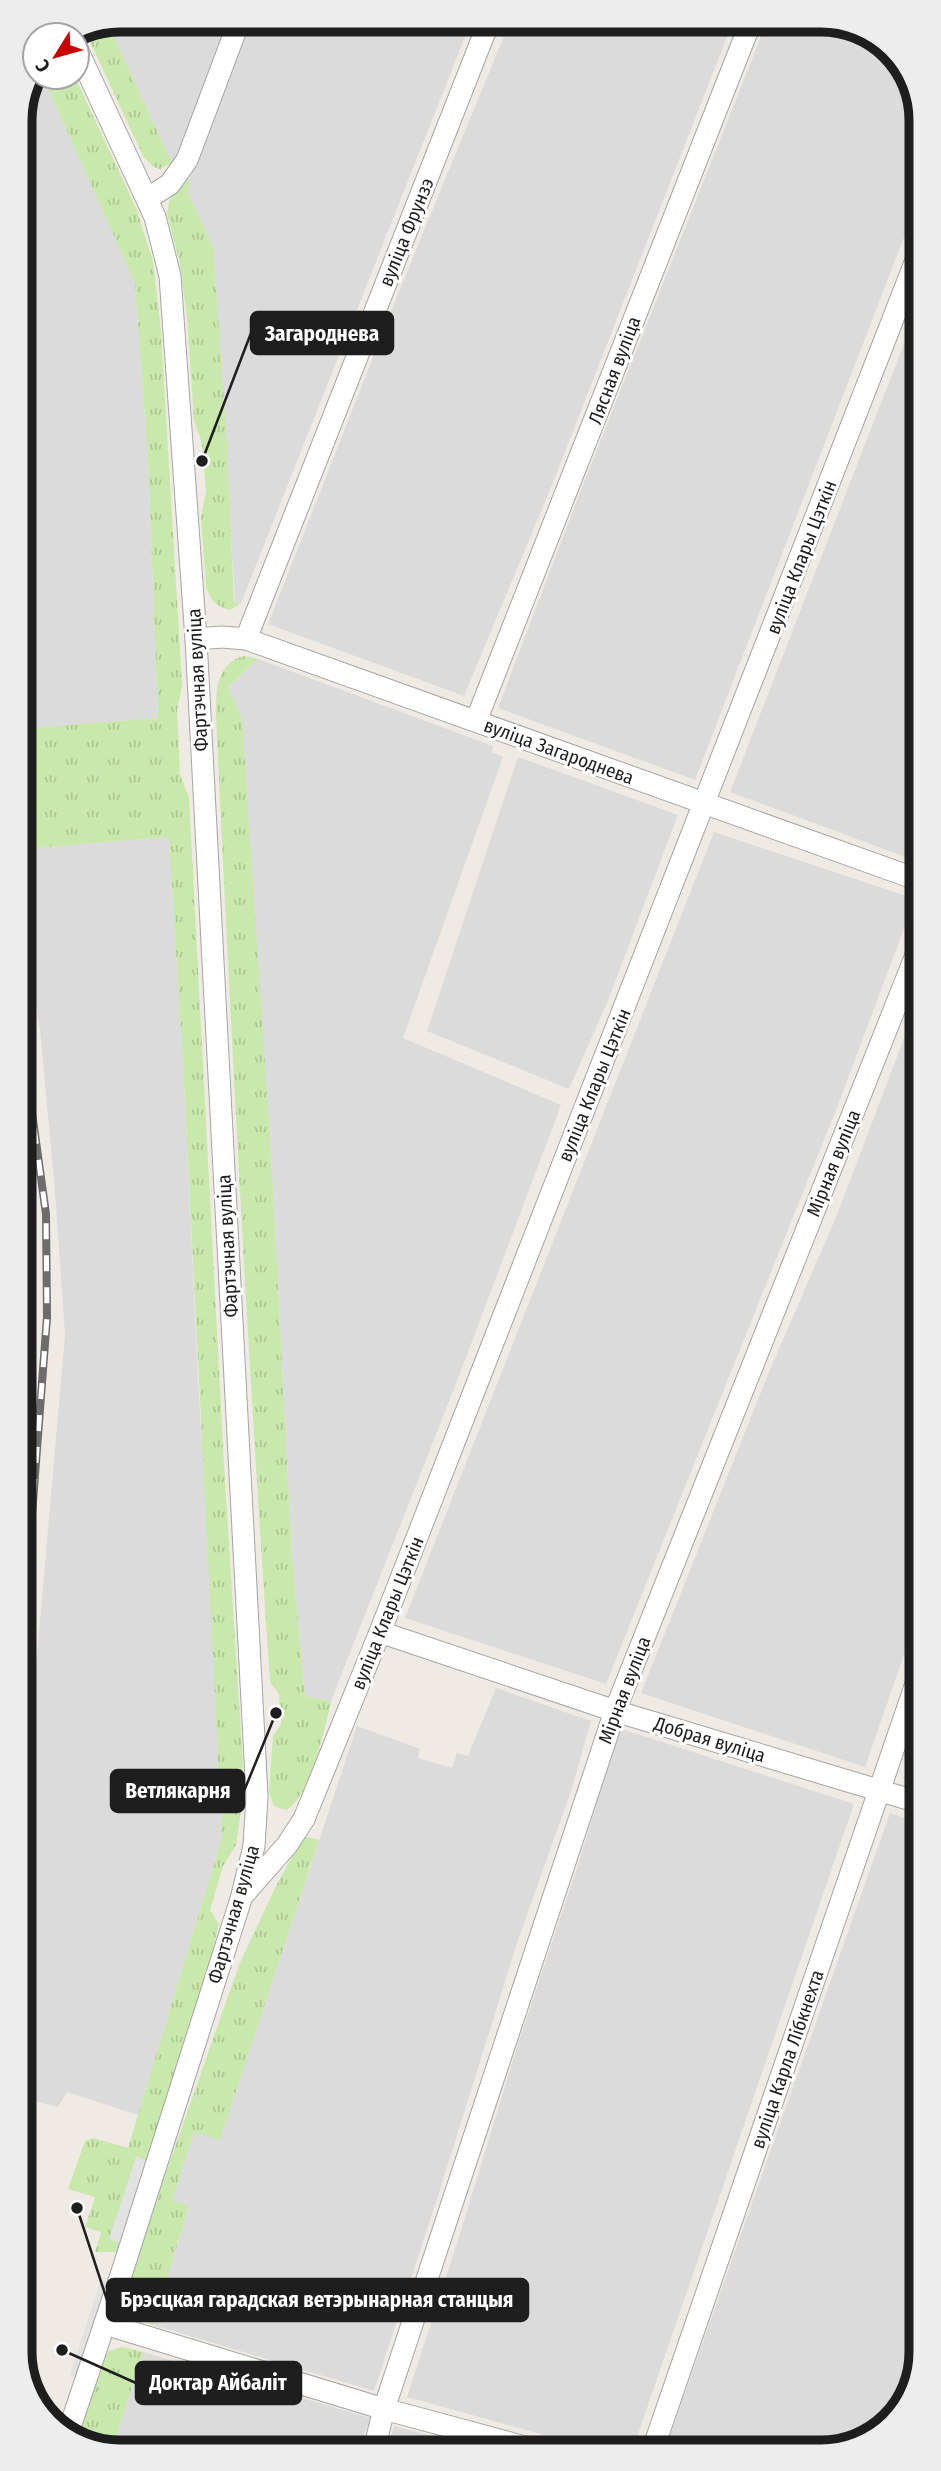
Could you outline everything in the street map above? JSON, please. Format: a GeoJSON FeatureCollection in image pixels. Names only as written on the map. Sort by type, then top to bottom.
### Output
{"type":"FeatureCollection","features":[{"type":"Feature","properties":{"kind":"street"},"geometry":{"type":"LineString","coordinates":[[147,199],[170,184],[187,160],[235,32]]}},
{"type":"Feature","properties":{"kind":"street","name":"вуліца Фрунзэ"},"geometry":{"type":"LineString","coordinates":[[246,639],[485,32]]}},
{"type":"Feature","properties":{"kind":"street","name":"Лясная вуліца"},"geometry":{"type":"LineString","coordinates":[[476,721],[747,32]]}},
{"type":"Feature","properties":{"kind":"street","name":"Фартэчная вуліца"},"geometry":{"type":"LineString","coordinates":[[71,2425],[241,1899],[254,1846],[257,1796],[196,639],[170,276],[161,235],[147,199],[91,79]]}},
{"type":"Feature","properties":{"kind":"street","name":"вуліца Клары Цэткін"},"geometry":{"type":"LineString","coordinates":[[241,1899],[288,1845],[304,1819],[380,1632],[909,278]]}},
{"type":"Feature","properties":{"kind":"street","name":"вуліца Загароднева"},"geometry":{"type":"LineString","coordinates":[[196,639],[246,639],[909,876]]}},
{"type":"Feature","properties":{"kind":"street","name":"Мірная вуліца"},"geometry":{"type":"LineString","coordinates":[[377,2439],[384,2409],[615,1711],[909,973]]}},
{"type":"Feature","properties":{"kind":"street","name":"Добрая вуліца"},"geometry":{"type":"LineString","coordinates":[[380,1632],[615,1711],[909,1799]]}},
{"type":"Feature","properties":{"kind":"street","name":"вуліца Карла Лібкнехта"},"geometry":{"type":"LineString","coordinates":[[656,2440],[909,1704]]}},
{"type":"Feature","properties":{"kind":"street"},"geometry":{"type":"LineString","coordinates":[[105,2324],[384,2409],[497,2440]]}},
{"type":"Feature","properties":{"kind":"shaded area"},"geometry":{"type":"Polygon","coordinates":[[[112,32],[227,32],[186,146],[172,163],[112,32]]]}},
{"type":"Feature","properties":{"kind":"shaded area"},"geometry":{"type":"Polygon","coordinates":[[[245,32],[467,32],[241,603],[235,602],[213,247],[188,193],[190,178],[245,32]]]}},
{"type":"Feature","properties":{"kind":"shaded area"},"geometry":{"type":"Polygon","coordinates":[[[506,32],[729,32],[552,485],[464,696],[268,624],[398,294],[506,32]]]}},
{"type":"Feature","properties":{"kind":"shaded area"},"geometry":{"type":"Polygon","coordinates":[[[763,32],[839,33],[870,46],[888,61],[898,75],[907,97],[909,224],[695,780],[498,708],[577,500],[763,32]]]}},
{"type":"Feature","properties":{"kind":"shaded area"},"geometry":{"type":"Polygon","coordinates":[[[36,91],[49,91],[135,282],[148,458],[158,718],[32,728],[32,114],[36,91]]]}},
{"type":"Feature","properties":{"kind":"shaded area"},"geometry":{"type":"Polygon","coordinates":[[[909,331],[909,858],[730,792],[909,331]]]}},
{"type":"Feature","properties":{"kind":"shaded area"},"geometry":{"type":"Polygon","coordinates":[[[258,659],[493,746],[492,752],[503,757],[403,1038],[561,1105],[459,1376],[331,1701],[305,1696],[292,1558],[272,1171],[228,687],[258,659]]]}},
{"type":"Feature","properties":{"kind":"shaded area"},"geometry":{"type":"Polygon","coordinates":[[[518,757],[678,815],[607,1003],[569,1089],[427,1031],[518,757]]]}},
{"type":"Feature","properties":{"kind":"shaded area"},"geometry":{"type":"Polygon","coordinates":[[[714,832],[909,897],[909,915],[838,1105],[606,1684],[405,1618],[714,832]]]}},
{"type":"Feature","properties":{"kind":"shaded area"},"geometry":{"type":"Polygon","coordinates":[[[169,837],[213,1615],[222,1838],[138,2115],[67,2092],[58,2107],[32,2100],[32,1712],[65,1335],[40,1030],[32,982],[32,848],[169,837]]]}},
{"type":"Feature","properties":{"kind":"shaded area"},"geometry":{"type":"Polygon","coordinates":[[[909,1025],[909,1640],[865,1767],[641,1693],[769,1372],[837,1215],[909,1025]]]}},
{"type":"Feature","properties":{"kind":"shaded area"},"geometry":{"type":"Polygon","coordinates":[[[496,1688],[591,1721],[571,1791],[517,1943],[374,2391],[153,2325],[189,2207],[172,2200],[194,2132],[220,2139],[357,1726],[420,1749],[418,1758],[452,1768],[457,1753],[468,1756],[496,1688]]]}},
{"type":"Feature","properties":{"kind":"shaded area"},"geometry":{"type":"Polygon","coordinates":[[[619,1728],[854,1804],[636,2440],[561,2440],[407,2397],[517,2047],[580,1859],[619,1728]]]}},
{"type":"Feature","properties":{"kind":"shaded area"},"geometry":{"type":"Polygon","coordinates":[[[909,1761],[909,1781],[903,1779],[909,1761]]]}},
{"type":"Feature","properties":{"kind":"shaded area"},"geometry":{"type":"Polygon","coordinates":[[[890,1813],[909,1819],[909,2352],[905,2380],[880,2418],[844,2437],[822,2440],[668,2440],[890,1813]]]}},
{"type":"Feature","properties":{"kind":"shaded area"},"geometry":{"type":"Polygon","coordinates":[[[136,2157],[157,2164],[131,2246],[109,2239],[136,2157]]]}},
{"type":"Feature","properties":{"kind":"shaded area"},"geometry":{"type":"Polygon","coordinates":[[[101,2279],[118,2284],[85,2381],[70,2375],[101,2279]]]}},
{"type":"Feature","properties":{"kind":"shaded area"},"geometry":{"type":"Polygon","coordinates":[[[143,2352],[371,2418],[362,2439],[116,2439],[143,2352]]]}},
{"type":"Feature","properties":{"kind":"shaded area"},"geometry":{"type":"Polygon","coordinates":[[[394,2426],[445,2439],[390,2439],[394,2426]]]}},
{"type":"Feature","properties":{"kind":"green space"},"geometry":{"type":"Polygon","coordinates":[[[112,32],[172,163],[160,169],[144,158],[91,44],[91,36],[112,32]]]}},
{"type":"Feature","properties":{"kind":"green space"},"geometry":{"type":"Polygon","coordinates":[[[49,91],[82,91],[136,208],[153,261],[161,331],[182,685],[177,710],[180,775],[189,797],[224,1465],[243,1765],[236,1845],[223,1866],[210,1910],[219,1924],[206,1982],[149,2161],[136,2157],[110,2239],[121,2242],[116,2252],[95,2252],[101,2232],[85,2227],[95,2197],[68,2189],[85,2141],[93,2138],[128,2148],[222,1838],[169,837],[32,848],[32,728],[158,718],[148,458],[135,283],[49,91]]]}},
{"type":"Feature","properties":{"kind":"green space"},"geometry":{"type":"Polygon","coordinates":[[[190,178],[188,193],[213,247],[226,427],[234,602],[241,603],[230,610],[215,602],[206,587],[201,517],[206,491],[202,443],[194,421],[187,318],[180,264],[167,214],[169,201],[190,178]]]}},
{"type":"Feature","properties":{"kind":"green space"},"geometry":{"type":"Polygon","coordinates":[[[244,656],[258,659],[228,687],[242,719],[272,1171],[292,1558],[305,1696],[331,1701],[321,1744],[309,1777],[302,1792],[286,1810],[274,1806],[269,1792],[273,1736],[281,1724],[279,1694],[270,1682],[262,1561],[240,1199],[216,716],[217,688],[223,672],[228,665],[244,656]]]}},
{"type":"Feature","properties":{"kind":"green space"},"geometry":{"type":"Polygon","coordinates":[[[303,1836],[319,1840],[220,2140],[194,2132],[172,2200],[189,2206],[153,2325],[140,2321],[127,2311],[124,2292],[239,1965],[303,1836]]]}},
{"type":"Feature","properties":{"kind":"green space"},"geometry":{"type":"Polygon","coordinates":[[[122,2347],[143,2352],[116,2439],[102,2438],[77,2429],[103,2357],[109,2351],[122,2347]]]}},
{"type":"Feature","properties":{"kind":"railway"},"geometry":{"type":"LineString","coordinates":[[32,1113],[46,1214],[47,1317],[32,1515]]}},
{"type":"Feature","properties":{"kind":"place","name":"Загароднева"},"geometry":{"type":"Point","coordinates":[202,461]}},
{"type":"Feature","properties":{"kind":"place","name":"Ветлякарня"},"geometry":{"type":"Point","coordinates":[276,1713]}},
{"type":"Feature","properties":{"kind":"place","name":"Брэсцкая гарадская ветэрынарная станцыя"},"geometry":{"type":"Point","coordinates":[77,2208]}},
{"type":"Feature","properties":{"kind":"place","name":"Доктар Айбаліт"},"geometry":{"type":"Point","coordinates":[62,2350]}}]}
